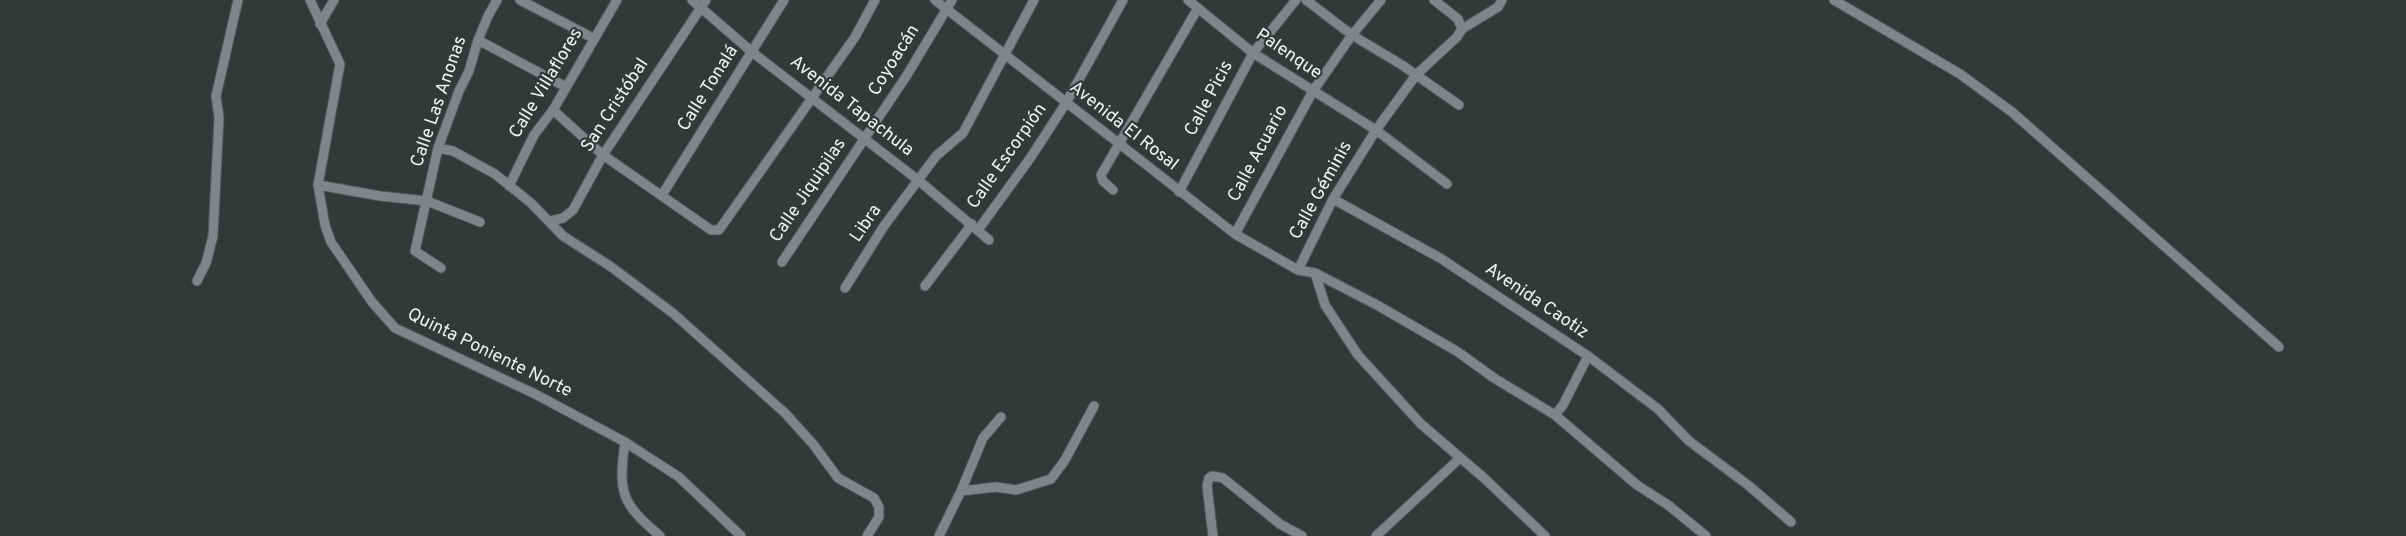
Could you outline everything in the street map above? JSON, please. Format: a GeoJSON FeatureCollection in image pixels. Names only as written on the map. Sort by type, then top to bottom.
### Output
{"type":"FeatureCollection","features":[{"type":"Feature","properties":{"kind":"street"},"geometry":{"type":"LineString","coordinates":[[197,281],[206,263],[213,236],[219,118],[216,96],[238,0]]}},
{"type":"Feature","properties":{"kind":"street","name":"Quinta Poniente Norte"},"geometry":{"type":"LineString","coordinates":[[310,0],[340,64],[318,185],[325,225],[331,242],[372,302],[396,328],[535,394],[625,442],[679,477],[741,536]]}},
{"type":"Feature","properties":{"kind":"street"},"geometry":{"type":"LineString","coordinates":[[320,24],[334,0]]}},
{"type":"Feature","properties":{"kind":"street","name":"Calle Las Anonas"},"geometry":{"type":"LineString","coordinates":[[441,268],[416,254],[438,148],[469,71],[478,40],[497,0]]}},
{"type":"Feature","properties":{"kind":"street"},"geometry":{"type":"LineString","coordinates":[[520,0],[593,38]]}},
{"type":"Feature","properties":{"kind":"street","name":"Calle Villaflores"},"geometry":{"type":"LineString","coordinates":[[509,186],[534,135],[553,110],[617,0]]}},
{"type":"Feature","properties":{"kind":"street","name":"Avenida Tapachula"},"geometry":{"type":"LineString","coordinates":[[692,0],[704,4],[752,52],[918,180],[989,240]]}},
{"type":"Feature","properties":{"kind":"street","name":"Calle Tonalá"},"geometry":{"type":"LineString","coordinates":[[662,195],[784,0]]}},
{"type":"Feature","properties":{"kind":"street"},"geometry":{"type":"LineString","coordinates":[[553,110],[603,154],[711,230],[719,230],[855,37],[875,0]]}},
{"type":"Feature","properties":{"kind":"street","name":"Avenida El Rosal"},"geometry":{"type":"LineString","coordinates":[[935,0],[1119,146],[1235,234],[1298,270],[1315,273],[1377,305],[1458,352],[1494,378],[1555,415],[1637,485],[1668,505],[1706,536]]}},
{"type":"Feature","properties":{"kind":"street","name":"Coyoacán"},"geometry":{"type":"LineString","coordinates":[[864,139],[907,75],[952,0]]}},
{"type":"Feature","properties":{"kind":"street"},"geometry":{"type":"LineString","coordinates":[[1003,55],[1034,0]]}},
{"type":"Feature","properties":{"kind":"street","name":"Calle Escorpión"},"geometry":{"type":"LineString","coordinates":[[925,286],[1031,157],[1066,103],[1123,0]]}},
{"type":"Feature","properties":{"kind":"street","name":"Palenque"},"geometry":{"type":"LineString","coordinates":[[1188,0],[1253,53],[1376,130],[1447,184]]}},
{"type":"Feature","properties":{"kind":"street","name":"Calle Picis"},"geometry":{"type":"LineString","coordinates":[[1179,192],[1253,53],[1296,0]]}},
{"type":"Feature","properties":{"kind":"street"},"geometry":{"type":"LineString","coordinates":[[1306,0],[1352,35],[1459,105]]}},
{"type":"Feature","properties":{"kind":"street","name":"Calle Acuario"},"geometry":{"type":"LineString","coordinates":[[1235,234],[1312,91],[1352,35],[1381,0]]}},
{"type":"Feature","properties":{"kind":"street"},"geometry":{"type":"LineString","coordinates":[[1434,0],[1458,19],[1462,29]]}},
{"type":"Feature","properties":{"kind":"street","name":"Calle Géminis"},"geometry":{"type":"LineString","coordinates":[[1298,270],[1333,199],[1376,130],[1416,75],[1457,37],[1462,29],[1498,7],[1502,0]]}},
{"type":"Feature","properties":{"kind":"street"},"geometry":{"type":"LineString","coordinates":[[1834,0],[1960,74],[2012,112],[2279,347]]}},
{"type":"Feature","properties":{"kind":"street","name":"San Cristóbal"},"geometry":{"type":"LineString","coordinates":[[550,221],[563,218],[573,210],[603,154],[704,4]]}},
{"type":"Feature","properties":{"kind":"street"},"geometry":{"type":"LineString","coordinates":[[1113,190],[1100,178],[1198,8]]}},
{"type":"Feature","properties":{"kind":"street"},"geometry":{"type":"LineString","coordinates":[[478,40],[566,87]]}},
{"type":"Feature","properties":{"kind":"street","name":"Libra"},"geometry":{"type":"LineString","coordinates":[[845,288],[884,226],[936,156],[963,133],[1003,55]]}},
{"type":"Feature","properties":{"kind":"street","name":"Calle Jiquipilas"},"geometry":{"type":"LineString","coordinates":[[782,262],[864,139]]}},
{"type":"Feature","properties":{"kind":"street"},"geometry":{"type":"LineString","coordinates":[[438,148],[453,151],[495,174],[550,221],[563,236],[610,266],[674,314],[785,413],[813,444],[838,478],[874,498],[879,507],[879,517],[867,536]]}},
{"type":"Feature","properties":{"kind":"street"},"geometry":{"type":"LineString","coordinates":[[318,185],[380,196],[427,201],[480,222]]}},
{"type":"Feature","properties":{"kind":"street","name":"Avenida Caotiz"},"geometry":{"type":"LineString","coordinates":[[1333,199],[1440,258],[1588,356],[1658,409],[1689,441],[1791,522]]}},
{"type":"Feature","properties":{"kind":"street"},"geometry":{"type":"LineString","coordinates":[[1315,273],[1324,305],[1358,355],[1421,424],[1484,478],[1545,536]]}},
{"type":"Feature","properties":{"kind":"street"},"geometry":{"type":"LineString","coordinates":[[1555,415],[1563,405],[1588,356]]}},
{"type":"Feature","properties":{"kind":"street"},"geometry":{"type":"LineString","coordinates":[[961,491],[996,487],[1016,490],[1051,479],[1065,460],[1094,406]]}},
{"type":"Feature","properties":{"kind":"street"},"geometry":{"type":"LineString","coordinates":[[939,536],[961,491],[982,438],[1001,417]]}},
{"type":"Feature","properties":{"kind":"street"},"geometry":{"type":"LineString","coordinates":[[625,442],[620,470],[621,487],[632,509],[660,536]]}},
{"type":"Feature","properties":{"kind":"street"},"geometry":{"type":"LineString","coordinates":[[1376,536],[1460,459]]}},
{"type":"Feature","properties":{"kind":"street"},"geometry":{"type":"LineString","coordinates":[[1213,536],[1207,486],[1212,476],[1223,478],[1280,524],[1302,536]]}}]}
